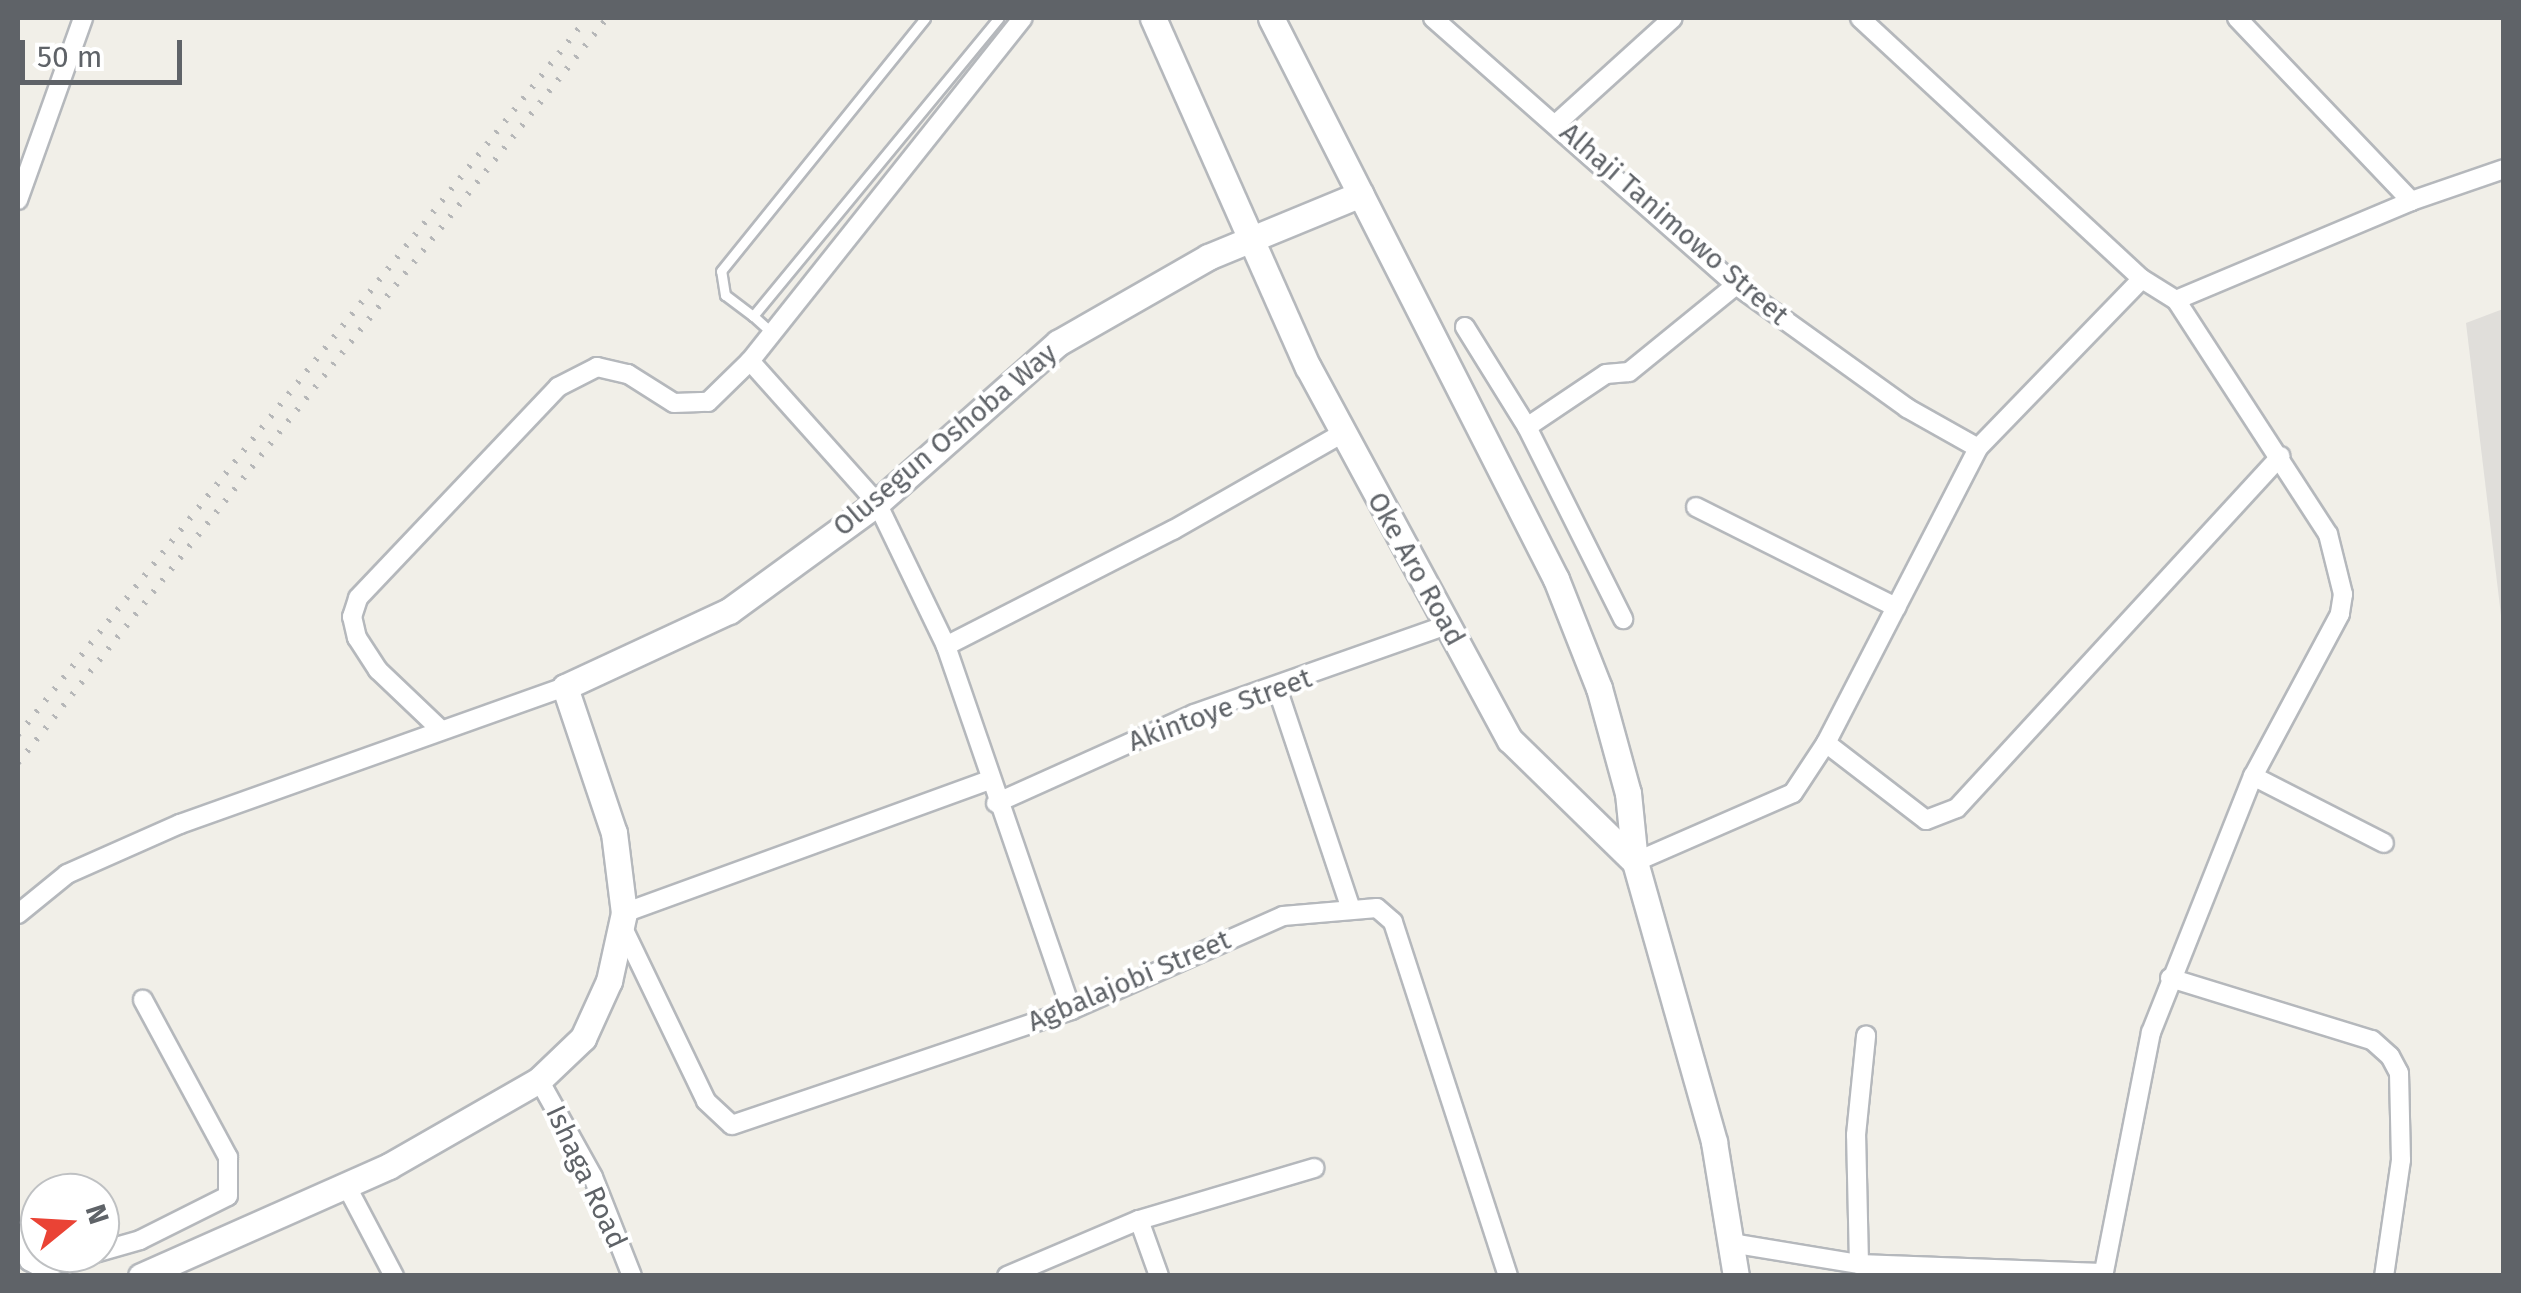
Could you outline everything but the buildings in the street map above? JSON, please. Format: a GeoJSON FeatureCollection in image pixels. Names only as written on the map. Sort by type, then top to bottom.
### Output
{"type":"FeatureCollection","features":[{"type":"Feature","properties":{"kind":"main road","name":"Oke Aro Road"},"geometry":{"type":"LineString","coordinates":[[1153,18],[1250,240],[1342,434],[1510,740],[1635,862]]}},
{"type":"Feature","properties":{"kind":"main road","name":"Oke Aro Road"},"geometry":{"type":"LineString","coordinates":[[1271,18],[1556,579],[1615,735],[1635,862],[1696,1066],[1736,1276]]}},
{"type":"Feature","properties":{"kind":"main road","name":"Olusegun Oshoba Way"},"geometry":{"type":"LineString","coordinates":[[564,688],[729,611],[877,503],[1058,343],[1250,240],[1361,194]]}},
{"type":"Feature","properties":{"kind":"main road"},"geometry":{"type":"LineString","coordinates":[[146,1273],[346,1187],[539,1080],[583,1038],[609,981],[623,919],[614,833],[564,688]]}},
{"type":"Feature","properties":{"kind":"street"},"geometry":{"type":"LineString","coordinates":[[18,200],[82,18]]}},
{"type":"Feature","properties":{"kind":"street"},"geometry":{"type":"LineString","coordinates":[[441,730],[378,670],[357,638],[352,617],[358,598],[558,387],[597,367],[628,374],[674,403],[708,402],[750,360],[1023,18]]}},
{"type":"Feature","properties":{"kind":"street","name":"Alhaji Tanimowo Street"},"geometry":{"type":"LineString","coordinates":[[1433,18],[1736,285],[1906,408],[1978,448]]}},
{"type":"Feature","properties":{"kind":"street"},"geometry":{"type":"LineString","coordinates":[[1556,123],[1673,18]]}},
{"type":"Feature","properties":{"kind":"street"},"geometry":{"type":"LineString","coordinates":[[1732,1243],[1860,1264],[2102,1274],[2151,1032],[2170,978],[2253,776],[2340,614],[2343,594],[2328,534],[2281,456],[2176,300],[2142,278],[1860,18]]}},
{"type":"Feature","properties":{"kind":"street"},"geometry":{"type":"LineString","coordinates":[[2237,18],[2411,200]]}},
{"type":"Feature","properties":{"kind":"street"},"geometry":{"type":"LineString","coordinates":[[2176,300],[2411,200],[2504,169]]}},
{"type":"Feature","properties":{"kind":"street"},"geometry":{"type":"LineString","coordinates":[[1635,862],[1793,793],[1826,743],[1978,448],[2142,278]]}},
{"type":"Feature","properties":{"kind":"street"},"geometry":{"type":"LineString","coordinates":[[1526,428],[1606,374],[1629,372],[1736,285]]}},
{"type":"Feature","properties":{"kind":"street"},"geometry":{"type":"LineString","coordinates":[[1465,327],[1526,428],[1623,619]]}},
{"type":"Feature","properties":{"kind":"street"},"geometry":{"type":"LineString","coordinates":[[750,360],[877,503],[946,646],[996,804],[1071,1010]]}},
{"type":"Feature","properties":{"kind":"street"},"geometry":{"type":"LineString","coordinates":[[946,646],[1173,530],[1342,434]]}},
{"type":"Feature","properties":{"kind":"street"},"geometry":{"type":"LineString","coordinates":[[1826,743],[1926,820],[1956,808],[2281,456]]}},
{"type":"Feature","properties":{"kind":"street"},"geometry":{"type":"LineString","coordinates":[[1696,507],[1896,607]]}},
{"type":"Feature","properties":{"kind":"street","name":"Akintoye Street"},"geometry":{"type":"LineString","coordinates":[[996,804],[1194,714],[1278,688],[1447,624]]}},
{"type":"Feature","properties":{"kind":"street"},"geometry":{"type":"LineString","coordinates":[[18,914],[67,874],[180,824],[564,688]]}},
{"type":"Feature","properties":{"kind":"street"},"geometry":{"type":"LineString","coordinates":[[1278,688],[1350,906],[1377,908],[1393,922],[1508,1276]]}},
{"type":"Feature","properties":{"kind":"street"},"geometry":{"type":"LineString","coordinates":[[2253,776],[2384,843]]}},
{"type":"Feature","properties":{"kind":"street"},"geometry":{"type":"LineString","coordinates":[[623,919],[989,780]]}},
{"type":"Feature","properties":{"kind":"street","name":"Agbalajobi Street"},"geometry":{"type":"LineString","coordinates":[[623,919],[706,1101],[732,1125],[1071,1010],[1283,916],[1350,906]]}},
{"type":"Feature","properties":{"kind":"street"},"geometry":{"type":"LineString","coordinates":[[2170,978],[2372,1040],[2390,1056],[2398,1073],[2401,1160],[2384,1276]]}},
{"type":"Feature","properties":{"kind":"street"},"geometry":{"type":"LineString","coordinates":[[18,1232],[28,1261],[42,1268],[140,1240],[228,1196],[228,1157],[143,1000]]}},
{"type":"Feature","properties":{"kind":"street"},"geometry":{"type":"LineString","coordinates":[[1860,1264],[1856,1135],[1866,1036]]}},
{"type":"Feature","properties":{"kind":"street","name":"Ishaga Road"},"geometry":{"type":"LineString","coordinates":[[539,1080],[593,1177],[632,1276]]}},
{"type":"Feature","properties":{"kind":"street"},"geometry":{"type":"LineString","coordinates":[[1007,1276],[1139,1220],[1314,1168]]}},
{"type":"Feature","properties":{"kind":"street"},"geometry":{"type":"LineString","coordinates":[[346,1187],[394,1276]]}},
{"type":"Feature","properties":{"kind":"street"},"geometry":{"type":"LineString","coordinates":[[1139,1220],[1159,1276]]}},
{"type":"Feature","properties":{"kind":"lane"},"geometry":{"type":"LineString","coordinates":[[771,332],[725,295],[721,271],[926,18]]}},
{"type":"Feature","properties":{"kind":"lane"},"geometry":{"type":"LineString","coordinates":[[753,316],[999,18]]}},
{"type":"Feature","properties":{"kind":"shaded area"},"geometry":{"type":"Polygon","coordinates":[[[2504,309],[2503,632],[2466,323],[2504,309]]]}},
{"type":"Feature","properties":{"kind":"railway"},"geometry":{"type":"LineString","coordinates":[[18,763],[607,18]]}},
{"type":"Feature","properties":{"kind":"railway"},"geometry":{"type":"LineString","coordinates":[[18,735],[580,27]]}}]}
